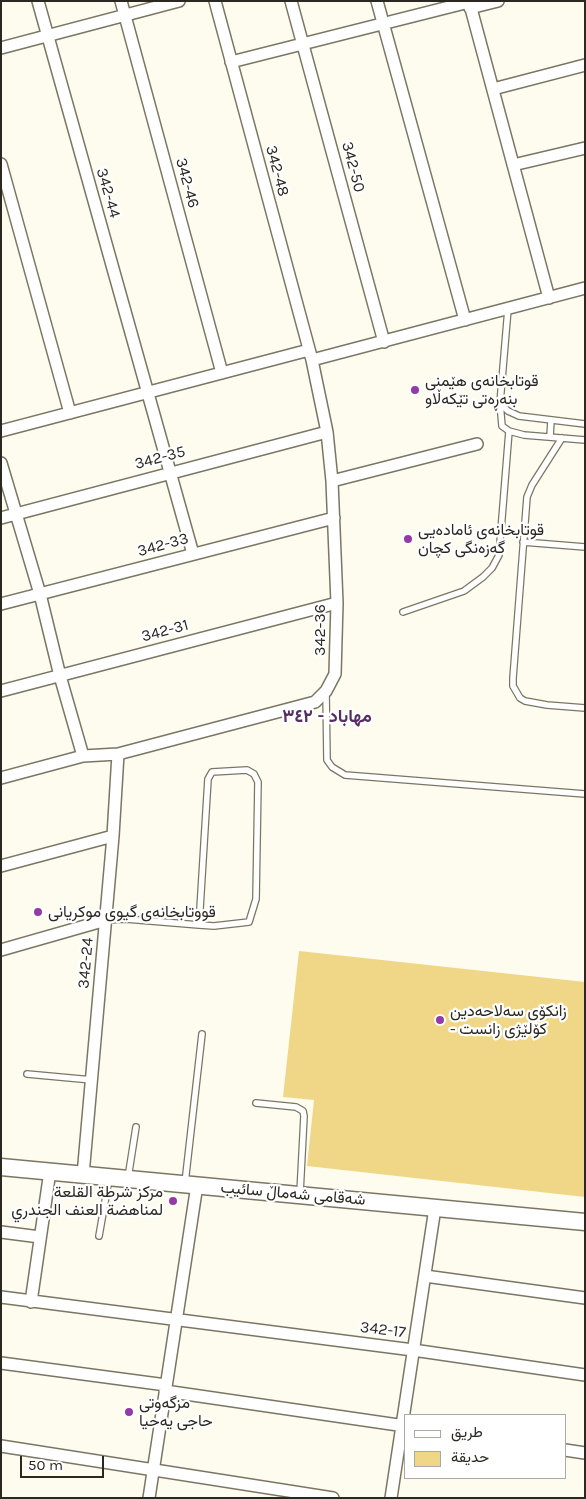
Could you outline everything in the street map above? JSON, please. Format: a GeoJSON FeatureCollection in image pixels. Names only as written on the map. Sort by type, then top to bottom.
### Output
{"type":"FeatureCollection","features":[{"type":"Feature","properties":{"kind":"street","name":"342-44"},"geometry":{"type":"LineString","coordinates":[[38,1],[193,554]]}},
{"type":"Feature","properties":{"kind":"street","name":"342-46"},"geometry":{"type":"LineString","coordinates":[[121,1],[222,373]]}},
{"type":"Feature","properties":{"kind":"street"},"geometry":{"type":"LineString","coordinates":[[1,48],[179,1]]}},
{"type":"Feature","properties":{"kind":"street","name":"342-48"},"geometry":{"type":"LineString","coordinates":[[215,1],[310,355]]}},
{"type":"Feature","properties":{"kind":"street","name":"342-50"},"geometry":{"type":"LineString","coordinates":[[290,1],[384,342]]}},
{"type":"Feature","properties":{"kind":"street"},"geometry":{"type":"LineString","coordinates":[[377,1],[465,320]]}},
{"type":"Feature","properties":{"kind":"street"},"geometry":{"type":"LineString","coordinates":[[232,62],[469,4],[498,1]]}},
{"type":"Feature","properties":{"kind":"street"},"geometry":{"type":"LineString","coordinates":[[469,4],[549,298]]}},
{"type":"Feature","properties":{"kind":"street"},"geometry":{"type":"LineString","coordinates":[[492,89],[585,65]]}},
{"type":"Feature","properties":{"kind":"street"},"geometry":{"type":"LineString","coordinates":[[513,165],[585,148]]}},
{"type":"Feature","properties":{"kind":"street"},"geometry":{"type":"LineString","coordinates":[[1,164],[70,413]]}},
{"type":"Feature","properties":{"kind":"street"},"geometry":{"type":"LineString","coordinates":[[1,431],[222,373],[384,342],[585,288]]}},
{"type":"Feature","properties":{"kind":"street","name":"342-36"},"geometry":{"type":"LineString","coordinates":[[310,355],[327,432],[334,518],[337,664],[335,674],[326,691]]}},
{"type":"Feature","properties":{"kind":"street","name":"342-35"},"geometry":{"type":"LineString","coordinates":[[1,518],[327,432]]}},
{"type":"Feature","properties":{"kind":"street"},"geometry":{"type":"LineString","coordinates":[[332,481],[477,444]]}},
{"type":"Feature","properties":{"kind":"street"},"geometry":{"type":"LineString","coordinates":[[1,463],[40,594],[60,676],[83,756]]}},
{"type":"Feature","properties":{"kind":"street","name":"342-33"},"geometry":{"type":"LineString","coordinates":[[1,604],[334,518]]}},
{"type":"Feature","properties":{"kind":"street","name":"342-31"},"geometry":{"type":"LineString","coordinates":[[1,691],[337,603]]}},
{"type":"Feature","properties":{"kind":"street"},"geometry":{"type":"LineString","coordinates":[[1,778],[83,756],[118,754],[293,708],[315,702],[326,691]]}},
{"type":"Feature","properties":{"kind":"street","name":"342-24"},"geometry":{"type":"LineString","coordinates":[[84,1175],[113,836],[118,754]]}},
{"type":"Feature","properties":{"kind":"street"},"geometry":{"type":"LineString","coordinates":[[1,866],[113,836]]}},
{"type":"Feature","properties":{"kind":"street"},"geometry":{"type":"LineString","coordinates":[[1,950],[106,920]]}},
{"type":"Feature","properties":{"kind":"street","name":"شەقامی شەماڵ سائیب"},"geometry":{"type":"LineString","coordinates":[[1,1167],[585,1222]]}},
{"type":"Feature","properties":{"kind":"street"},"geometry":{"type":"LineString","coordinates":[[31,1302],[50,1172]]}},
{"type":"Feature","properties":{"kind":"street"},"geometry":{"type":"LineString","coordinates":[[149,1498],[176,1319],[191,1185]]}},
{"type":"Feature","properties":{"kind":"street"},"geometry":{"type":"LineString","coordinates":[[405,1414],[435,1208]]}},
{"type":"Feature","properties":{"kind":"street"},"geometry":{"type":"LineString","coordinates":[[1,1232],[40,1237]]}},
{"type":"Feature","properties":{"kind":"street"},"geometry":{"type":"LineString","coordinates":[[425,1276],[585,1298]]}},
{"type":"Feature","properties":{"kind":"street","name":"342-17"},"geometry":{"type":"LineString","coordinates":[[1,1297],[413,1350],[585,1375]]}},
{"type":"Feature","properties":{"kind":"street"},"geometry":{"type":"LineString","coordinates":[[1,1363],[403,1426],[391,1498]]}},
{"type":"Feature","properties":{"kind":"street"},"geometry":{"type":"LineString","coordinates":[[1,1446],[330,1498]]}},
{"type":"Feature","properties":{"kind":"street"},"geometry":{"type":"LineString","coordinates":[[566,1450],[585,1453]]}},
{"type":"Feature","properties":{"kind":"lane"},"geometry":{"type":"LineString","coordinates":[[508,309],[500,403],[502,426],[508,431],[524,435],[585,440]]}},
{"type":"Feature","properties":{"kind":"lane"},"geometry":{"type":"LineString","coordinates":[[500,403],[508,411],[519,416],[585,424]]}},
{"type":"Feature","properties":{"kind":"lane"},"geometry":{"type":"LineString","coordinates":[[550,437],[551,420]]}},
{"type":"Feature","properties":{"kind":"lane"},"geometry":{"type":"LineString","coordinates":[[403,612],[464,591],[492,568],[499,554],[508,431]]}},
{"type":"Feature","properties":{"kind":"lane"},"geometry":{"type":"LineString","coordinates":[[562,438],[528,491],[513,686],[524,701],[585,708]]}},
{"type":"Feature","properties":{"kind":"lane"},"geometry":{"type":"LineString","coordinates":[[523,542],[585,547]]}},
{"type":"Feature","properties":{"kind":"lane"},"geometry":{"type":"LineString","coordinates":[[326,691],[327,760],[332,767],[344,775],[585,794]]}},
{"type":"Feature","properties":{"kind":"lane"},"geometry":{"type":"LineString","coordinates":[[106,920],[126,919],[199,925],[214,926],[249,922],[256,899],[258,782],[254,774],[247,770],[212,772],[208,779],[199,925]]}},
{"type":"Feature","properties":{"kind":"lane"},"geometry":{"type":"LineString","coordinates":[[191,1185],[202,1034]]}},
{"type":"Feature","properties":{"kind":"lane"},"geometry":{"type":"LineString","coordinates":[[27,1074],[92,1080]]}},
{"type":"Feature","properties":{"kind":"lane"},"geometry":{"type":"LineString","coordinates":[[256,1103],[296,1107],[303,1111],[300,1195]]}},
{"type":"Feature","properties":{"kind":"lane"},"geometry":{"type":"LineString","coordinates":[[128,1178],[136,1127]]}},
{"type":"Feature","properties":{"kind":"lane"},"geometry":{"type":"LineString","coordinates":[[100,1236],[109,1176]]}},
{"type":"Feature","properties":{"kind":"green space"},"geometry":{"type":"Polygon","coordinates":[[[299,951],[585,982],[585,1197],[307,1166],[314,1100],[283,1097],[299,951]]]}},
{"type":"Feature","properties":{"kind":"place","name":"قوتابخانەی هێمنی بنەڕەتی تێکەڵاو"},"geometry":{"type":"Point","coordinates":[415,390]}},
{"type":"Feature","properties":{"kind":"place","name":"قوتابخانەی ئامادەیی گەزەنگی کچان"},"geometry":{"type":"Point","coordinates":[408,539]}},
{"type":"Feature","properties":{"kind":"place","name":"قووتابخانەی گيوی موكريانی"},"geometry":{"type":"Point","coordinates":[38,912]}},
{"type":"Feature","properties":{"kind":"place","name":"زانکۆی سەلاحەدین - کۆلێژی زانست"},"geometry":{"type":"Point","coordinates":[440,1020]}},
{"type":"Feature","properties":{"kind":"place","name":"مركز شرطة القلعة لمناهضة العنف الجندري"},"geometry":{"type":"Point","coordinates":[173,1201]}},
{"type":"Feature","properties":{"kind":"place","name":"مزگەوتی حاجی یەحیا"},"geometry":{"type":"Point","coordinates":[129,1412]}},
{"type":"Feature","properties":{"kind":"district","name":"مهاباد - ٣٤٢"},"geometry":{"type":"Point","coordinates":[327,717]}}]}
